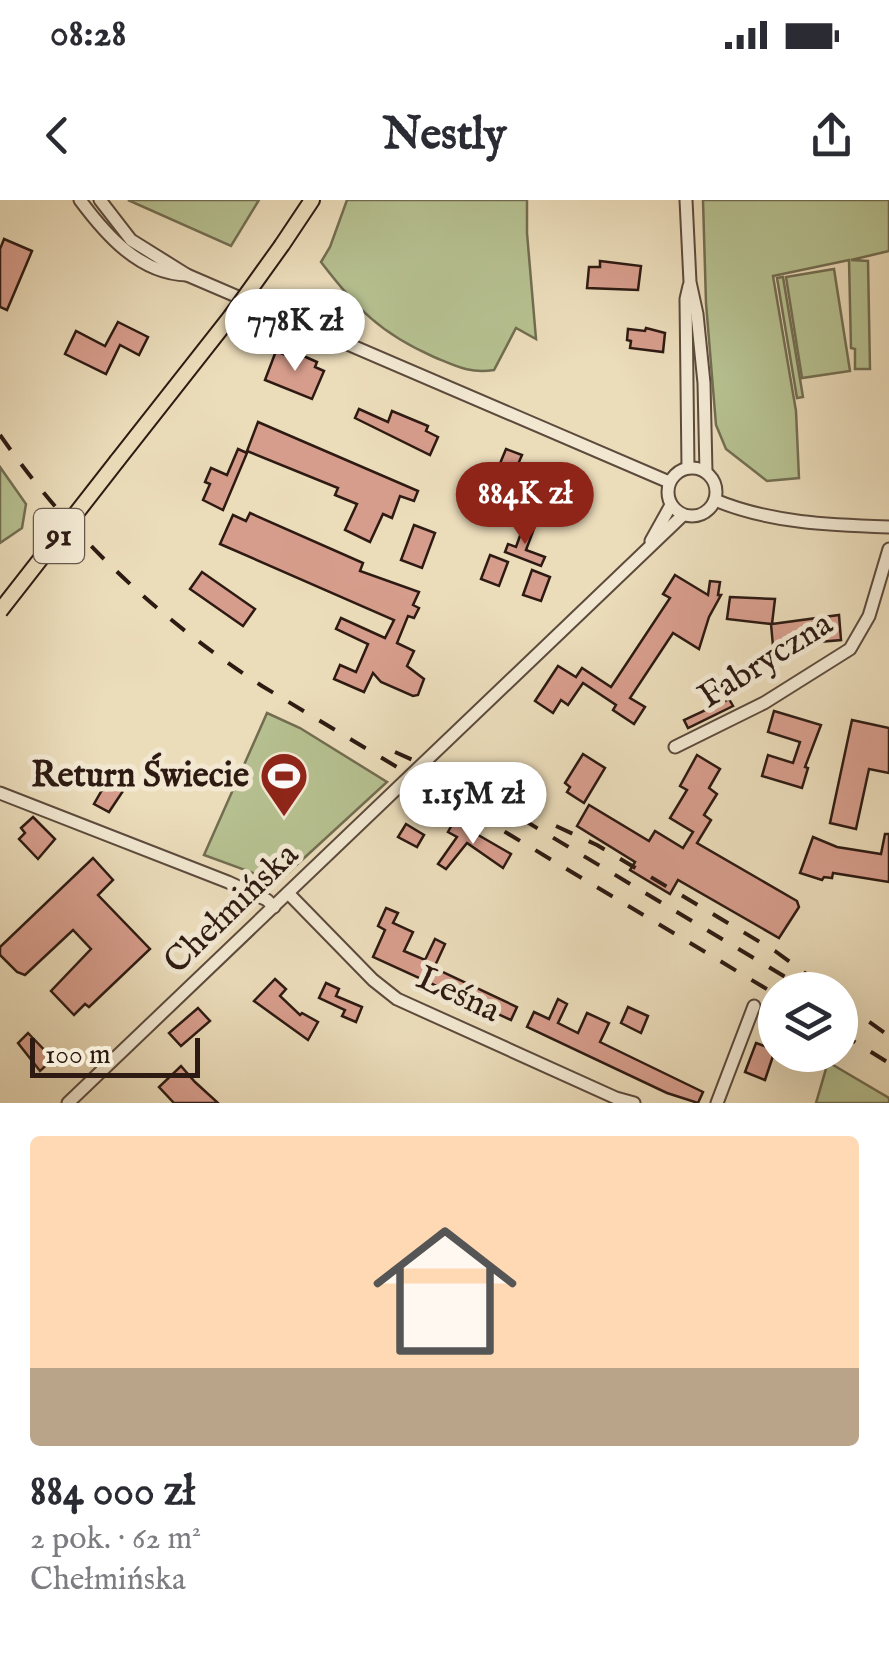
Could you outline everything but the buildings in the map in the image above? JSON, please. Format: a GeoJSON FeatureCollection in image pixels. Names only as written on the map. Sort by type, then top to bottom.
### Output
{"type":"FeatureCollection","features":[{"type":"Feature","properties":{"kind":"main road","name":"91"},"geometry":{"type":"LineString","coordinates":[[0,611],[220,330],[312,200]]}},
{"type":"Feature","properties":{"kind":"street"},"geometry":{"type":"LineString","coordinates":[[80,200],[135,258],[174,275],[187,276]]}},
{"type":"Feature","properties":{"kind":"street"},"geometry":{"type":"LineString","coordinates":[[100,200],[131,240],[187,276],[669,482]]}},
{"type":"Feature","properties":{"kind":"street"},"geometry":{"type":"LineString","coordinates":[[686,200],[690,282],[704,384],[706,472],[715,484],[715,500],[698,516],[683,514],[671,505],[669,482],[674,475],[688,468],[706,472]]}},
{"type":"Feature","properties":{"kind":"street"},"geometry":{"type":"LineString","coordinates":[[688,468],[690,381],[686,298],[690,282]]}},
{"type":"Feature","properties":{"kind":"street"},"geometry":{"type":"LineString","coordinates":[[715,500],[794,521],[889,527]]}},
{"type":"Feature","properties":{"kind":"street","name":"Chełmińska"},"geometry":{"type":"LineString","coordinates":[[649,545],[671,505]]}},
{"type":"Feature","properties":{"kind":"street","name":"Chełmińska"},"geometry":{"type":"LineString","coordinates":[[68,1103],[683,514]]}},
{"type":"Feature","properties":{"kind":"street","name":"Fabryczna"},"geometry":{"type":"LineString","coordinates":[[675,747],[764,704],[850,650],[869,616],[889,550]]}},
{"type":"Feature","properties":{"kind":"street"},"geometry":{"type":"LineString","coordinates":[[0,792],[228,882],[274,907]]}},
{"type":"Feature","properties":{"kind":"street","name":"Leśna"},"geometry":{"type":"LineString","coordinates":[[288,893],[373,980],[398,999],[634,1103]]}},
{"type":"Feature","properties":{"kind":"street"},"geometry":{"type":"LineString","coordinates":[[717,1103],[754,1006]]}},
{"type":"Feature","properties":{"kind":"green space"},"geometry":{"type":"Polygon","coordinates":[[[128,200],[259,200],[231,246],[128,200]]]}},
{"type":"Feature","properties":{"kind":"green space"},"geometry":{"type":"Polygon","coordinates":[[[347,200],[527,200],[536,339],[516,328],[494,370],[478,371],[434,357],[384,329],[358,306],[321,262],[347,200]]]}},
{"type":"Feature","properties":{"kind":"green space"},"geometry":{"type":"Polygon","coordinates":[[[703,200],[889,200],[889,251],[851,260],[868,261],[870,369],[855,369],[849,260],[773,276],[796,411],[799,478],[767,481],[726,449],[716,425],[703,200]]]}},
{"type":"Feature","properties":{"kind":"green space"},"geometry":{"type":"Polygon","coordinates":[[[834,269],[850,371],[802,378],[786,277],[834,269]]]}},
{"type":"Feature","properties":{"kind":"green space"},"geometry":{"type":"Polygon","coordinates":[[[783,277],[803,397],[797,398],[777,278],[783,277]]]}},
{"type":"Feature","properties":{"kind":"green space"},"geometry":{"type":"Polygon","coordinates":[[[0,467],[26,504],[22,528],[0,543],[0,467]]]}},
{"type":"Feature","properties":{"kind":"green space","name":"Return Świecie"},"geometry":{"type":"Polygon","coordinates":[[[267,713],[300,728],[387,782],[278,882],[204,855],[267,713]]]}},
{"type":"Feature","properties":{"kind":"green space"},"geometry":{"type":"Polygon","coordinates":[[[825,1072],[845,1072],[889,1098],[889,1103],[816,1103],[825,1072]]]}},
{"type":"Feature","properties":{"kind":"railway"},"geometry":{"type":"LineString","coordinates":[[0,435],[87,542],[152,604],[224,660],[758,984]]}},
{"type":"Feature","properties":{"kind":"railway"},"geometry":{"type":"LineString","coordinates":[[395,752],[457,780],[777,972]]}},
{"type":"Feature","properties":{"kind":"railway"},"geometry":{"type":"LineString","coordinates":[[556,826],[597,845],[804,972]]}},
{"type":"Feature","properties":{"kind":"railway"},"geometry":{"type":"LineString","coordinates":[[858,1014],[889,1036]]}},
{"type":"Feature","properties":{"kind":"railway"},"geometry":{"type":"LineString","coordinates":[[858,1044],[889,1063]]}},
{"type":"Feature","properties":{"kind":"place","name":"Return Świecie"},"geometry":{"type":"Point","coordinates":[284,818]}}]}
